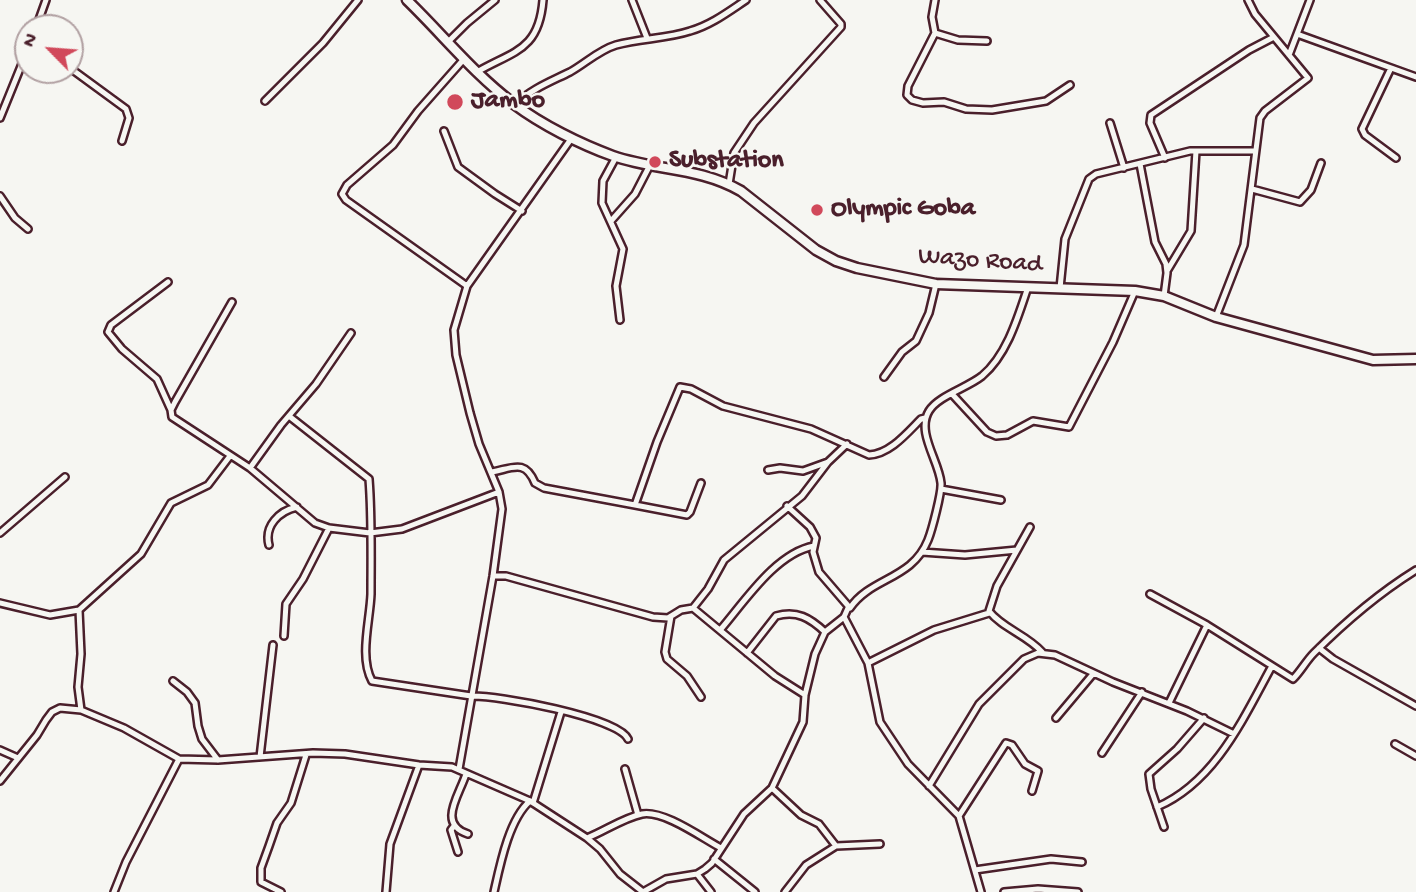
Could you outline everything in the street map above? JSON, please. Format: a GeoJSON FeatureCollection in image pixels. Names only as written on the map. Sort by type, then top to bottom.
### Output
{"type":"FeatureCollection","features":[{"type":"Feature","properties":{"kind":"main road","name":"Wazo Road"},"geometry":{"type":"LineString","coordinates":[[407,0],[477,72],[515,105],[571,139],[616,156],[650,165],[691,171],[729,184],[816,250],[836,261],[936,284],[1135,291],[1164,296],[1216,317],[1373,360],[1416,359]]}},
{"type":"Feature","properties":{"kind":"street"},"geometry":{"type":"LineString","coordinates":[[265,101],[323,43],[358,0]]}},
{"type":"Feature","properties":{"kind":"street"},"geometry":{"type":"LineString","coordinates":[[449,41],[495,0]]}},
{"type":"Feature","properties":{"kind":"street"},"geometry":{"type":"LineString","coordinates":[[477,72],[518,53],[537,25],[543,0]]}},
{"type":"Feature","properties":{"kind":"street"},"geometry":{"type":"LineString","coordinates":[[632,0],[647,38]]}},
{"type":"Feature","properties":{"kind":"street"},"geometry":{"type":"LineString","coordinates":[[515,105],[532,91],[572,71],[601,51],[647,38],[691,31],[716,20],[746,0]]}},
{"type":"Feature","properties":{"kind":"street"},"geometry":{"type":"LineString","coordinates":[[729,184],[734,153],[754,123],[841,27],[820,0]]}},
{"type":"Feature","properties":{"kind":"street"},"geometry":{"type":"LineString","coordinates":[[934,0],[932,16],[935,33],[908,86],[907,95],[912,100],[992,110],[1046,101],[1070,85]]}},
{"type":"Feature","properties":{"kind":"street"},"geometry":{"type":"LineString","coordinates":[[1216,317],[1244,245],[1260,118],[1265,111],[1307,79],[1307,75],[1255,14],[1248,0]]}},
{"type":"Feature","properties":{"kind":"street"},"geometry":{"type":"LineString","coordinates":[[1289,55],[1310,0]]}},
{"type":"Feature","properties":{"kind":"street"},"geometry":{"type":"LineString","coordinates":[[935,33],[958,40],[987,41]]}},
{"type":"Feature","properties":{"kind":"street"},"geometry":{"type":"LineString","coordinates":[[1297,34],[1416,77]]}},
{"type":"Feature","properties":{"kind":"street"},"geometry":{"type":"LineString","coordinates":[[1165,158],[1150,123],[1151,115],[1249,50],[1274,37]]}},
{"type":"Feature","properties":{"kind":"street"},"geometry":{"type":"LineString","coordinates":[[464,58],[418,111],[393,145],[347,185],[342,194],[346,200],[467,286]]}},
{"type":"Feature","properties":{"kind":"street"},"geometry":{"type":"LineString","coordinates":[[1391,68],[1362,129],[1365,135],[1396,158]]}},
{"type":"Feature","properties":{"kind":"street"},"geometry":{"type":"LineString","coordinates":[[84,78],[126,108],[129,118],[122,141]]}},
{"type":"Feature","properties":{"kind":"street"},"geometry":{"type":"LineString","coordinates":[[0,118],[14,84]]}},
{"type":"Feature","properties":{"kind":"street"},"geometry":{"type":"LineString","coordinates":[[1110,123],[1124,168]]}},
{"type":"Feature","properties":{"kind":"street"},"geometry":{"type":"LineString","coordinates":[[444,131],[458,167],[522,211]]}},
{"type":"Feature","properties":{"kind":"street"},"geometry":{"type":"LineString","coordinates":[[459,769],[502,509],[492,472],[479,444],[456,355],[454,330],[467,286],[571,139]]}},
{"type":"Feature","properties":{"kind":"street"},"geometry":{"type":"LineString","coordinates":[[1060,288],[1065,239],[1082,191],[1089,179],[1096,174],[1196,151],[1255,151]]}},
{"type":"Feature","properties":{"kind":"street"},"geometry":{"type":"LineString","coordinates":[[1167,271],[1191,231],[1196,151]]}},
{"type":"Feature","properties":{"kind":"street"},"geometry":{"type":"LineString","coordinates":[[616,156],[603,181],[603,209],[623,249],[617,286],[620,320]]}},
{"type":"Feature","properties":{"kind":"street"},"geometry":{"type":"LineString","coordinates":[[1252,189],[1300,202],[1311,190],[1321,163]]}},
{"type":"Feature","properties":{"kind":"street"},"geometry":{"type":"LineString","coordinates":[[1140,164],[1155,242],[1165,258],[1167,271],[1164,296]]}},
{"type":"Feature","properties":{"kind":"street"},"geometry":{"type":"LineString","coordinates":[[611,221],[635,194],[650,165]]}},
{"type":"Feature","properties":{"kind":"street"},"geometry":{"type":"LineString","coordinates":[[0,196],[15,218],[29,229]]}},
{"type":"Feature","properties":{"kind":"street"},"geometry":{"type":"LineString","coordinates":[[169,282],[111,325],[108,332],[122,349],[157,379],[172,417],[250,468],[316,523],[329,528],[370,533],[418,524],[499,492]]}},
{"type":"Feature","properties":{"kind":"street"},"geometry":{"type":"LineString","coordinates":[[884,377],[902,352],[916,341],[929,313],[936,284]]}},
{"type":"Feature","properties":{"kind":"street"},"geometry":{"type":"LineString","coordinates":[[0,781],[52,712],[60,708],[81,710],[124,728],[179,759],[218,760],[345,754],[459,769],[531,802],[587,838],[600,849],[620,874],[643,892],[666,879],[697,874],[714,859],[744,814],[772,789],[803,722],[805,695],[815,654],[825,632],[844,617],[857,598],[909,568],[922,552],[929,538],[941,489],[925,418],[932,406],[982,376],[998,360],[1019,315],[1028,287]]}},
{"type":"Feature","properties":{"kind":"street"},"geometry":{"type":"LineString","coordinates":[[952,394],[988,432],[996,436],[1007,435],[1033,421],[1069,427],[1113,342],[1135,291]]}},
{"type":"Feature","properties":{"kind":"street"},"geometry":{"type":"LineString","coordinates":[[171,410],[232,302]]}},
{"type":"Feature","properties":{"kind":"street"},"geometry":{"type":"LineString","coordinates":[[250,468],[316,384],[351,333]]}},
{"type":"Feature","properties":{"kind":"street"},"geometry":{"type":"LineString","coordinates":[[635,505],[680,387],[691,389],[723,406],[811,429],[869,455],[878,455],[894,445],[925,418]]}},
{"type":"Feature","properties":{"kind":"street"},"geometry":{"type":"LineString","coordinates":[[289,416],[369,479],[371,596],[366,661],[372,681],[471,696],[485,695],[561,712],[605,723],[625,733],[628,739]]}},
{"type":"Feature","properties":{"kind":"street"},"geometry":{"type":"LineString","coordinates":[[493,576],[506,576],[653,617],[667,618],[681,610],[693,608],[704,596],[724,560],[808,489],[828,462],[847,444]]}},
{"type":"Feature","properties":{"kind":"street"},"geometry":{"type":"LineString","coordinates":[[0,603],[50,615],[79,610],[141,554],[171,503],[208,485],[230,456]]}},
{"type":"Feature","properties":{"kind":"street"},"geometry":{"type":"LineString","coordinates":[[768,470],[780,468],[803,471],[828,462]]}},
{"type":"Feature","properties":{"kind":"street"},"geometry":{"type":"LineString","coordinates":[[492,472],[526,468],[530,471],[534,483],[544,488],[687,515],[701,483]]}},
{"type":"Feature","properties":{"kind":"street"},"geometry":{"type":"LineString","coordinates":[[0,533],[65,477]]}},
{"type":"Feature","properties":{"kind":"street"},"geometry":{"type":"LineString","coordinates":[[941,489],[1001,500]]}},
{"type":"Feature","properties":{"kind":"street"},"geometry":{"type":"LineString","coordinates":[[787,506],[810,527],[816,538],[813,552],[820,572],[850,608]]}},
{"type":"Feature","properties":{"kind":"street"},"geometry":{"type":"LineString","coordinates":[[269,545],[268,532],[279,515],[284,510],[296,507]]}},
{"type":"Feature","properties":{"kind":"street"},"geometry":{"type":"LineString","coordinates":[[989,613],[997,586],[1030,527]]}},
{"type":"Feature","properties":{"kind":"street"},"geometry":{"type":"LineString","coordinates":[[284,636],[286,604],[329,528]]}},
{"type":"Feature","properties":{"kind":"street"},"geometry":{"type":"LineString","coordinates":[[721,629],[767,575],[802,548],[814,546]]}},
{"type":"Feature","properties":{"kind":"street"},"geometry":{"type":"LineString","coordinates":[[922,552],[965,555],[1017,550]]}},
{"type":"Feature","properties":{"kind":"street"},"geometry":{"type":"LineString","coordinates":[[1150,594],[1207,625],[1293,678],[1319,648],[1377,595],[1416,570]]}},
{"type":"Feature","properties":{"kind":"street"},"geometry":{"type":"LineString","coordinates":[[693,608],[747,653],[805,695]]}},
{"type":"Feature","properties":{"kind":"street"},"geometry":{"type":"LineString","coordinates":[[79,610],[81,654],[78,687],[81,710]]}},
{"type":"Feature","properties":{"kind":"street"},"geometry":{"type":"LineString","coordinates":[[747,653],[776,616],[783,614],[794,613],[811,620],[825,632]]}},
{"type":"Feature","properties":{"kind":"street"},"geometry":{"type":"LineString","coordinates":[[989,613],[1034,644],[1042,653]]}},
{"type":"Feature","properties":{"kind":"street"},"geometry":{"type":"LineString","coordinates":[[868,663],[934,631],[989,613]]}},
{"type":"Feature","properties":{"kind":"street"},"geometry":{"type":"LineString","coordinates":[[671,616],[665,652],[667,659],[687,676],[701,697]]}},
{"type":"Feature","properties":{"kind":"street"},"geometry":{"type":"LineString","coordinates":[[844,617],[868,663],[884,731],[908,764],[959,817],[982,892]]}},
{"type":"Feature","properties":{"kind":"street"},"geometry":{"type":"LineString","coordinates":[[1169,703],[1207,625]]}},
{"type":"Feature","properties":{"kind":"street"},"geometry":{"type":"LineString","coordinates":[[260,757],[273,645]]}},
{"type":"Feature","properties":{"kind":"street"},"geometry":{"type":"LineString","coordinates":[[1319,648],[1333,659],[1416,706]]}},
{"type":"Feature","properties":{"kind":"street"},"geometry":{"type":"LineString","coordinates":[[929,786],[979,704],[1024,659],[1042,653],[1062,658],[1093,674],[1169,703],[1234,734]]}},
{"type":"Feature","properties":{"kind":"street"},"geometry":{"type":"LineString","coordinates":[[1157,807],[1185,792],[1200,779],[1234,734],[1272,666]]}},
{"type":"Feature","properties":{"kind":"street"},"geometry":{"type":"LineString","coordinates":[[1056,718],[1093,674]]}},
{"type":"Feature","properties":{"kind":"street"},"geometry":{"type":"LineString","coordinates":[[173,681],[187,692],[195,703],[202,739],[218,760]]}},
{"type":"Feature","properties":{"kind":"street"},"geometry":{"type":"LineString","coordinates":[[1102,753],[1142,692]]}},
{"type":"Feature","properties":{"kind":"street"},"geometry":{"type":"LineString","coordinates":[[494,892],[514,825],[522,809],[531,802],[561,712]]}},
{"type":"Feature","properties":{"kind":"street"},"geometry":{"type":"LineString","coordinates":[[1164,827],[1149,774],[1177,749],[1204,718]]}},
{"type":"Feature","properties":{"kind":"street"},"geometry":{"type":"LineString","coordinates":[[959,817],[1006,743],[1012,745],[1025,764],[1038,771],[1032,791]]}},
{"type":"Feature","properties":{"kind":"street"},"geometry":{"type":"LineString","coordinates":[[1395,744],[1416,756]]}},
{"type":"Feature","properties":{"kind":"street"},"geometry":{"type":"LineString","coordinates":[[0,750],[19,758]]}},
{"type":"Feature","properties":{"kind":"street"},"geometry":{"type":"LineString","coordinates":[[281,892],[261,882],[261,868],[277,823],[292,803],[306,755]]}},
{"type":"Feature","properties":{"kind":"street"},"geometry":{"type":"LineString","coordinates":[[114,892],[126,862],[179,759]]}},
{"type":"Feature","properties":{"kind":"street"},"geometry":{"type":"LineString","coordinates":[[386,892],[386,864],[390,844],[419,765]]}},
{"type":"Feature","properties":{"kind":"street"},"geometry":{"type":"LineString","coordinates":[[625,769],[638,815]]}},
{"type":"Feature","properties":{"kind":"street"},"geometry":{"type":"LineString","coordinates":[[466,774],[451,812],[451,821],[459,831],[468,834]]}},
{"type":"Feature","properties":{"kind":"street"},"geometry":{"type":"LineString","coordinates":[[772,789],[801,815],[818,824],[836,846]]}},
{"type":"Feature","properties":{"kind":"street"},"geometry":{"type":"LineString","coordinates":[[587,838],[645,813],[667,818],[721,848]]}},
{"type":"Feature","properties":{"kind":"street"},"geometry":{"type":"LineString","coordinates":[[454,826],[451,831],[458,852]]}},
{"type":"Feature","properties":{"kind":"street"},"geometry":{"type":"LineString","coordinates":[[785,892],[806,865],[836,846],[880,844]]}},
{"type":"Feature","properties":{"kind":"street"},"geometry":{"type":"LineString","coordinates":[[714,859],[755,892]]}},
{"type":"Feature","properties":{"kind":"street"},"geometry":{"type":"LineString","coordinates":[[975,870],[1051,859],[1082,862]]}},
{"type":"Feature","properties":{"kind":"street"},"geometry":{"type":"LineString","coordinates":[[697,874],[711,892]]}},
{"type":"Feature","properties":{"kind":"street"},"geometry":{"type":"LineString","coordinates":[[1004,892],[1038,889],[1078,892]]}},
{"type":"Feature","properties":{"kind":"place","name":"Jambo"},"geometry":{"type":"Point","coordinates":[455,102]}},
{"type":"Feature","properties":{"kind":"place","name":"Substation"},"geometry":{"type":"Point","coordinates":[655,162]}},
{"type":"Feature","properties":{"kind":"place","name":"Olympic Goba"},"geometry":{"type":"Point","coordinates":[817,210]}}]}
